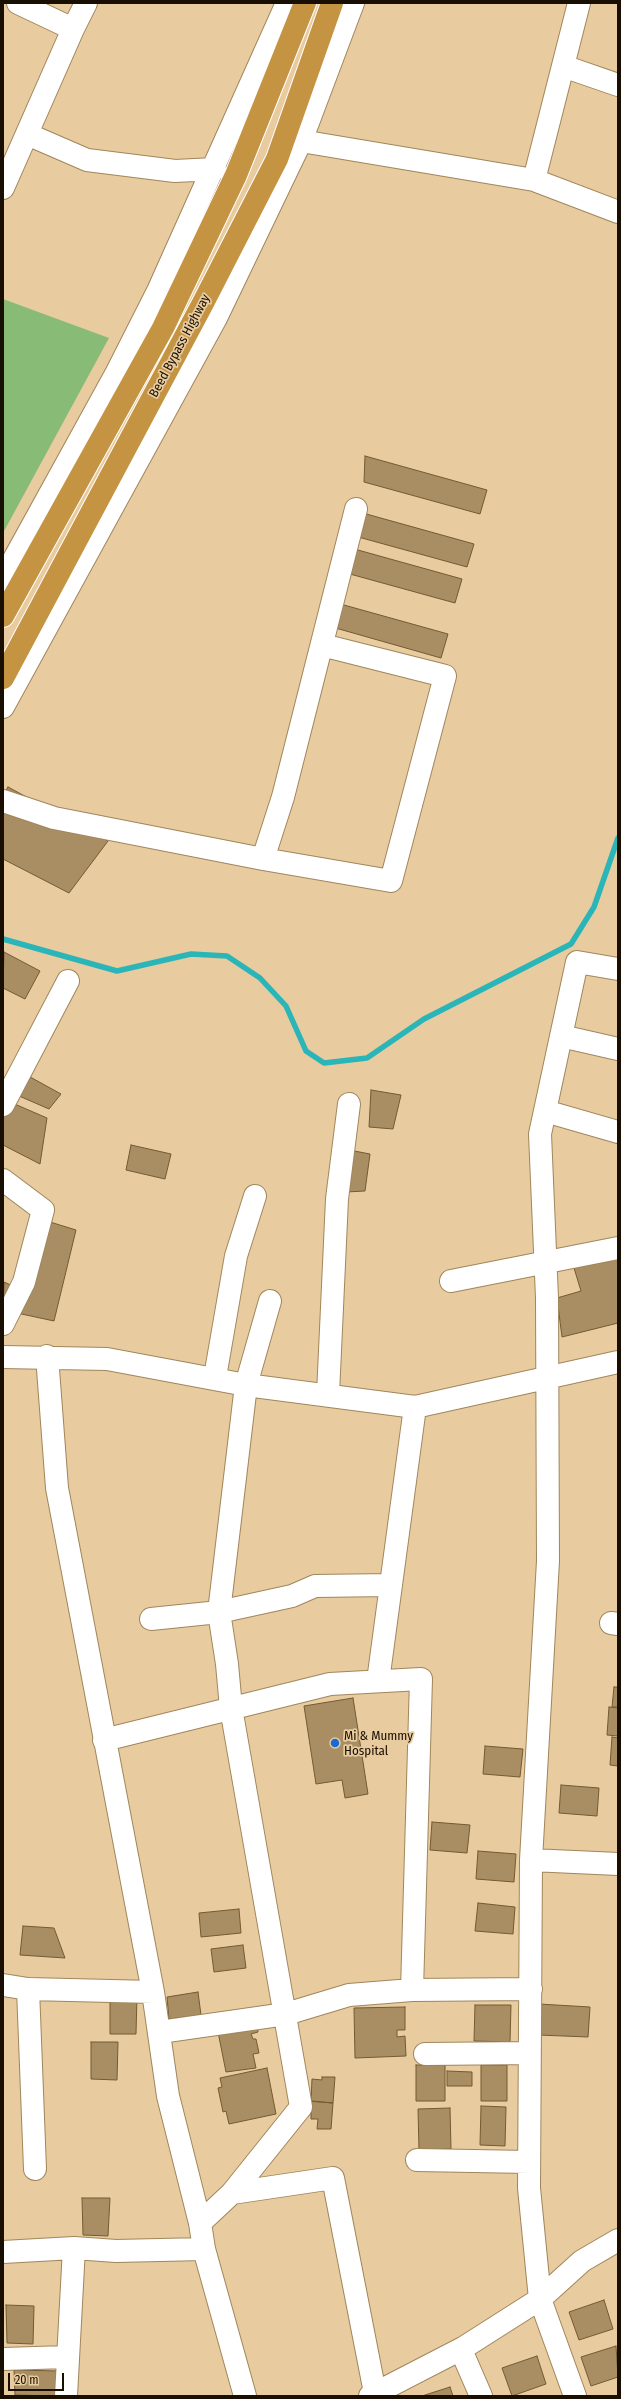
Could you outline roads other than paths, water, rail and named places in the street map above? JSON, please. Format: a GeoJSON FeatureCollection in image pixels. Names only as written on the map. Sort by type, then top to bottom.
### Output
{"type":"FeatureCollection","features":[{"type":"Feature","properties":{"kind":"highway","name":"Beed Bypass Highway"},"geometry":{"type":"LineString","coordinates":[[3,616],[11,577],[163,328],[236,175],[305,3]]}},
{"type":"Feature","properties":{"kind":"highway","name":"Beed Bypass Highway"},"geometry":{"type":"LineString","coordinates":[[3,678],[56,594],[276,160],[332,3]]}},
{"type":"Feature","properties":{"kind":"street"},"geometry":{"type":"LineString","coordinates":[[18,3],[72,29]]}},
{"type":"Feature","properties":{"kind":"street"},"geometry":{"type":"LineString","coordinates":[[3,188],[72,29],[86,3]]}},
{"type":"Feature","properties":{"kind":"street"},"geometry":{"type":"LineString","coordinates":[[11,577],[158,291],[215,169],[287,3]]}},
{"type":"Feature","properties":{"kind":"street"},"geometry":{"type":"LineString","coordinates":[[3,707],[56,594],[216,318],[301,140],[353,3]]}},
{"type":"Feature","properties":{"kind":"street"},"geometry":{"type":"LineString","coordinates":[[534,180],[579,3]]}},
{"type":"Feature","properties":{"kind":"street"},"geometry":{"type":"LineString","coordinates":[[563,66],[618,85]]}},
{"type":"Feature","properties":{"kind":"street"},"geometry":{"type":"LineString","coordinates":[[27,134],[87,160],[175,171],[215,169]]}},
{"type":"Feature","properties":{"kind":"street"},"geometry":{"type":"LineString","coordinates":[[301,140],[534,180],[618,212]]}},
{"type":"Feature","properties":{"kind":"street"},"geometry":{"type":"LineString","coordinates":[[263,860],[283,797],[356,509]]}},
{"type":"Feature","properties":{"kind":"street"},"geometry":{"type":"LineString","coordinates":[[3,801],[54,818],[263,860],[391,881],[445,676],[322,645]]}},
{"type":"Feature","properties":{"kind":"street"},"geometry":{"type":"LineString","coordinates":[[575,2396],[540,2299],[529,2188],[531,1860],[548,1561],[549,1378],[546,1262],[540,1134],[577,962],[618,969]]}},
{"type":"Feature","properties":{"kind":"street"},"geometry":{"type":"LineString","coordinates":[[3,1105],[68,981]]}},
{"type":"Feature","properties":{"kind":"street"},"geometry":{"type":"LineString","coordinates":[[561,1036],[618,1049]]}},
{"type":"Feature","properties":{"kind":"street"},"geometry":{"type":"LineString","coordinates":[[328,1394],[337,1199],[349,1104]]}},
{"type":"Feature","properties":{"kind":"street"},"geometry":{"type":"LineString","coordinates":[[545,1111],[618,1132]]}},
{"type":"Feature","properties":{"kind":"street"},"geometry":{"type":"LineString","coordinates":[[3,1180],[43,1210],[24,1282],[3,1324]]}},
{"type":"Feature","properties":{"kind":"street"},"geometry":{"type":"LineString","coordinates":[[215,1377],[236,1256],[255,1196]]}},
{"type":"Feature","properties":{"kind":"street"},"geometry":{"type":"LineString","coordinates":[[451,1281],[618,1248]]}},
{"type":"Feature","properties":{"kind":"street"},"geometry":{"type":"LineString","coordinates":[[200,2223],[232,2193],[301,2107],[286,2014],[231,1708],[227,1664],[219,1612],[246,1384],[270,1301]]}},
{"type":"Feature","properties":{"kind":"street"},"geometry":{"type":"LineString","coordinates":[[47,1356],[57,1488],[153,1992],[160,2032],[168,2096],[200,2223],[204,2249],[245,2396]]}},
{"type":"Feature","properties":{"kind":"street"},"geometry":{"type":"LineString","coordinates":[[3,1357],[47,1356],[107,1358],[246,1384],[328,1394],[414,1407],[618,1362]]}},
{"type":"Feature","properties":{"kind":"street"},"geometry":{"type":"LineString","coordinates":[[378,1682],[414,1407]]}},
{"type":"Feature","properties":{"kind":"street"},"geometry":{"type":"LineString","coordinates":[[151,1619],[219,1612],[292,1596],[315,1586],[391,1585]]}},
{"type":"Feature","properties":{"kind":"street"},"geometry":{"type":"LineString","coordinates":[[104,1740],[330,1684],[421,1678],[412,1990]]}},
{"type":"Feature","properties":{"kind":"street"},"geometry":{"type":"LineString","coordinates":[[531,1860],[618,1864]]}},
{"type":"Feature","properties":{"kind":"street"},"geometry":{"type":"LineString","coordinates":[[3,1985],[28,1988],[153,1992]]}},
{"type":"Feature","properties":{"kind":"street"},"geometry":{"type":"LineString","coordinates":[[28,1988],[35,2169]]}},
{"type":"Feature","properties":{"kind":"street"},"geometry":{"type":"LineString","coordinates":[[160,2032],[286,2014],[348,1995],[412,1990],[531,1989]]}},
{"type":"Feature","properties":{"kind":"street"},"geometry":{"type":"LineString","coordinates":[[425,2054],[529,2053]]}},
{"type":"Feature","properties":{"kind":"street"},"geometry":{"type":"LineString","coordinates":[[417,2160],[529,2162]]}},
{"type":"Feature","properties":{"kind":"street"},"geometry":{"type":"LineString","coordinates":[[232,2193],[333,2178],[373,2395],[461,2350],[540,2299],[582,2261],[618,2240]]}},
{"type":"Feature","properties":{"kind":"street"},"geometry":{"type":"LineString","coordinates":[[3,2252],[74,2248],[116,2251],[204,2249]]}},
{"type":"Feature","properties":{"kind":"street"},"geometry":{"type":"LineString","coordinates":[[66,2396],[74,2248]]}},
{"type":"Feature","properties":{"kind":"street"},"geometry":{"type":"LineString","coordinates":[[461,2350],[481,2396]]}},
{"type":"Feature","properties":{"kind":"street"},"geometry":{"type":"LineString","coordinates":[[3,2359],[67,2357]]}},
{"type":"Feature","properties":{"kind":"waterway"},"geometry":{"type":"LineString","coordinates":[[3,939],[117,971],[191,954],[227,956],[260,978],[286,1006],[306,1051],[324,1063],[367,1058],[424,1019],[571,944],[594,907],[618,838]]}},
{"type":"Feature","properties":{"kind":"place","name":"Mi & Mummy Hospital"},"geometry":{"type":"Point","coordinates":[335,1743]}}]}
